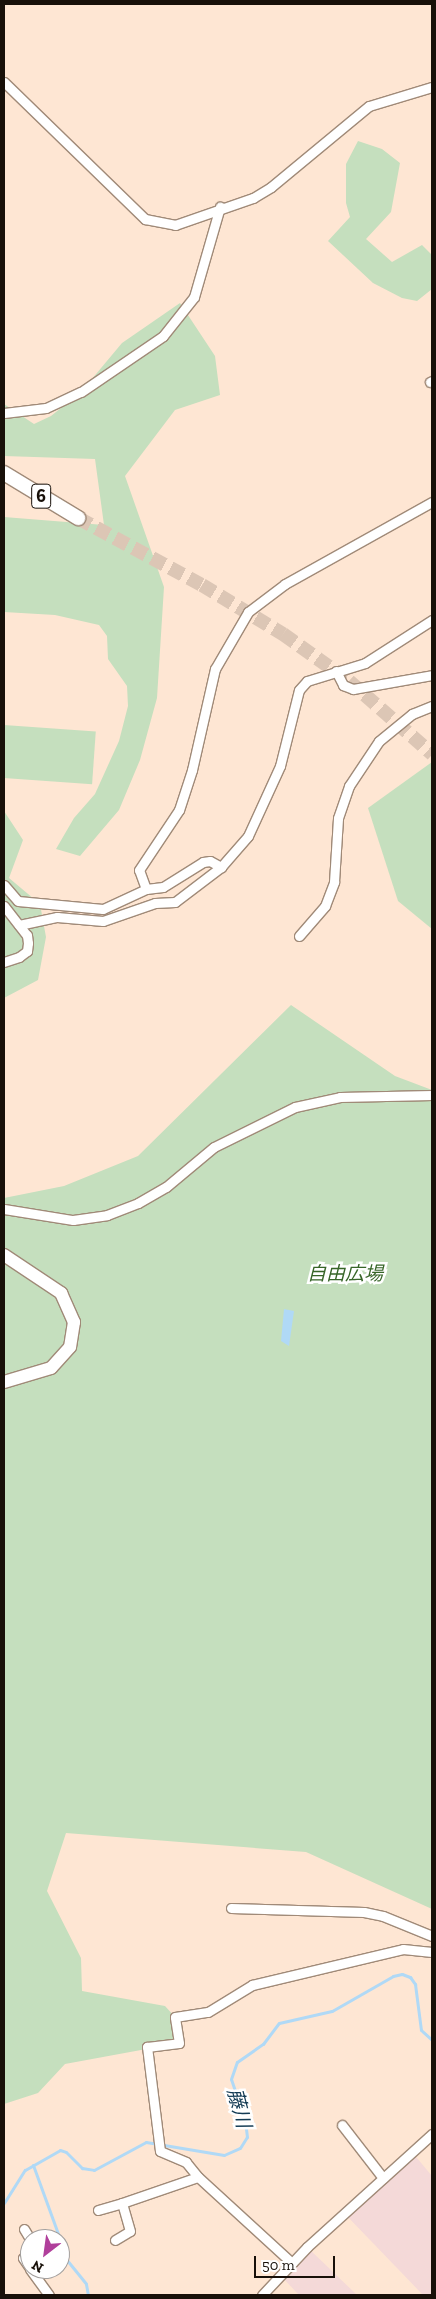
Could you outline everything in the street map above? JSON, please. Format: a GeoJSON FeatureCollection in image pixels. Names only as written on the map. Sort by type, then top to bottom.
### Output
{"type":"FeatureCollection","features":[{"type":"Feature","properties":{"kind":"main road","name":"6"},"geometry":{"type":"LineString","coordinates":[[4,473],[78,518]]}},
{"type":"Feature","properties":{"kind":"main road"},"geometry":{"type":"LineString","coordinates":[[4,1255],[61,1293],[74,1322],[70,1346],[51,1368],[4,1382]]}},
{"type":"Feature","properties":{"kind":"street"},"geometry":{"type":"LineString","coordinates":[[4,82],[145,219],[175,225],[220,207],[253,198],[271,187],[369,106],[432,87]]}},
{"type":"Feature","properties":{"kind":"street"},"geometry":{"type":"LineString","coordinates":[[4,413],[46,408],[81,392],[163,336],[194,298],[220,207]]}},
{"type":"Feature","properties":{"kind":"street"},"geometry":{"type":"LineString","coordinates":[[146,889],[139,870],[179,810],[192,770],[215,670],[248,612],[285,584],[432,502]]}},
{"type":"Feature","properties":{"kind":"street"},"geometry":{"type":"LineString","coordinates":[[19,926],[57,917],[103,921],[155,903],[175,902],[221,867],[248,836],[280,766],[299,690],[307,681],[364,663],[432,620]]}},
{"type":"Feature","properties":{"kind":"street"},"geometry":{"type":"LineString","coordinates":[[336,671],[343,685],[353,689],[432,675]]}},
{"type":"Feature","properties":{"kind":"street"},"geometry":{"type":"LineString","coordinates":[[299,936],[325,906],[334,882],[338,818],[349,786],[379,741],[412,714],[432,706]]}},
{"type":"Feature","properties":{"kind":"street"},"geometry":{"type":"LineString","coordinates":[[4,885],[18,901],[103,909],[146,889],[163,887],[203,862],[210,860],[221,867]]}},
{"type":"Feature","properties":{"kind":"street"},"geometry":{"type":"LineString","coordinates":[[4,906],[27,935],[27,951],[4,962]]}},
{"type":"Feature","properties":{"kind":"street"},"geometry":{"type":"LineString","coordinates":[[4,1210],[72,1220],[107,1215],[138,1202],[166,1187],[214,1147],[295,1107],[340,1097],[432,1095]]}},
{"type":"Feature","properties":{"kind":"street"},"geometry":{"type":"LineString","coordinates":[[231,1908],[364,1912],[384,1916],[432,1936]]}},
{"type":"Feature","properties":{"kind":"street"},"geometry":{"type":"LineString","coordinates":[[292,2263],[198,2177],[182,2158],[160,2151],[147,2047],[179,2042],[175,2016],[208,2012],[252,1985],[403,1949],[432,1952]]}},
{"type":"Feature","properties":{"kind":"street"},"geometry":{"type":"LineString","coordinates":[[342,2125],[383,2178]]}},
{"type":"Feature","properties":{"kind":"street"},"geometry":{"type":"LineString","coordinates":[[262,2295],[292,2263],[432,2134]]}},
{"type":"Feature","properties":{"kind":"street"},"geometry":{"type":"LineString","coordinates":[[98,2210],[198,2177]]}},
{"type":"Feature","properties":{"kind":"street"},"geometry":{"type":"LineString","coordinates":[[115,2240],[130,2231],[122,2203]]}},
{"type":"Feature","properties":{"kind":"street"},"geometry":{"type":"LineString","coordinates":[[37,2279],[49,2295]]}},
{"type":"Feature","properties":{"kind":"shaded area"},"geometry":{"type":"Polygon","coordinates":[[[412,2152],[432,2176],[432,2295],[423,2295],[344,2213],[412,2152]]]}},
{"type":"Feature","properties":{"kind":"shaded area"},"geometry":{"type":"Polygon","coordinates":[[[307,2247],[357,2295],[299,2295],[281,2276],[307,2247]]]}},
{"type":"Feature","properties":{"kind":"green space"},"geometry":{"type":"Polygon","coordinates":[[[358,141],[382,149],[400,163],[391,212],[366,239],[392,262],[422,245],[432,255],[432,289],[417,301],[402,298],[373,283],[328,241],[350,217],[346,203],[346,164],[358,141]]]}},
{"type":"Feature","properties":{"kind":"green space"},"geometry":{"type":"Polygon","coordinates":[[[180,303],[215,356],[220,395],[175,410],[125,476],[164,587],[157,698],[140,760],[119,810],[80,856],[56,849],[74,818],[95,794],[119,741],[128,706],[127,686],[108,659],[107,636],[99,625],[55,615],[4,612],[4,517],[104,525],[95,459],[4,456],[4,404],[34,424],[51,416],[81,392],[122,343],[180,303]]]}},
{"type":"Feature","properties":{"kind":"green space"},"geometry":{"type":"Polygon","coordinates":[[[4,725],[96,731],[92,784],[4,778],[4,725]]]}},
{"type":"Feature","properties":{"kind":"green space"},"geometry":{"type":"Polygon","coordinates":[[[432,762],[432,929],[398,901],[368,808],[432,762]]]}},
{"type":"Feature","properties":{"kind":"green space"},"geometry":{"type":"Polygon","coordinates":[[[4,811],[23,840],[9,878],[40,904],[46,937],[38,980],[4,998],[4,811]]]}},
{"type":"Feature","properties":{"kind":"green space","name":"自由広場"},"geometry":{"type":"Polygon","coordinates":[[[291,1005],[395,1076],[432,1090],[432,1909],[306,1852],[66,1833],[47,1891],[81,1958],[82,1991],[165,2006],[175,2017],[179,2043],[65,2064],[38,2093],[4,2104],[4,1198],[64,1186],[138,1156],[291,1005]]]}},
{"type":"Feature","properties":{"kind":"water"},"geometry":{"type":"Polygon","coordinates":[[[284,1309],[294,1311],[289,1346],[281,1341],[284,1309]]]}},
{"type":"Feature","properties":{"kind":"waterway","name":"藤川"},"geometry":{"type":"LineString","coordinates":[[4,2203],[25,2170],[60,2150],[66,2152],[82,2168],[94,2170],[146,2142],[224,2155],[240,2148],[247,2137],[245,2120],[231,2079],[237,2062],[263,2044],[279,2023],[332,2011],[393,1976],[402,1974],[410,1977],[415,1984],[421,2030],[432,2040]]}},
{"type":"Feature","properties":{"kind":"waterway"},"geometry":{"type":"LineString","coordinates":[[33,2165],[56,2229]]}},
{"type":"Feature","properties":{"kind":"waterway"},"geometry":{"type":"LineString","coordinates":[[70,2264],[86,2284],[88,2295]]}},
{"type":"Feature","properties":{"kind":"tunnel"},"geometry":{"type":"LineString","coordinates":[[78,518],[202,585],[283,634],[349,681],[432,754]]}}]}
